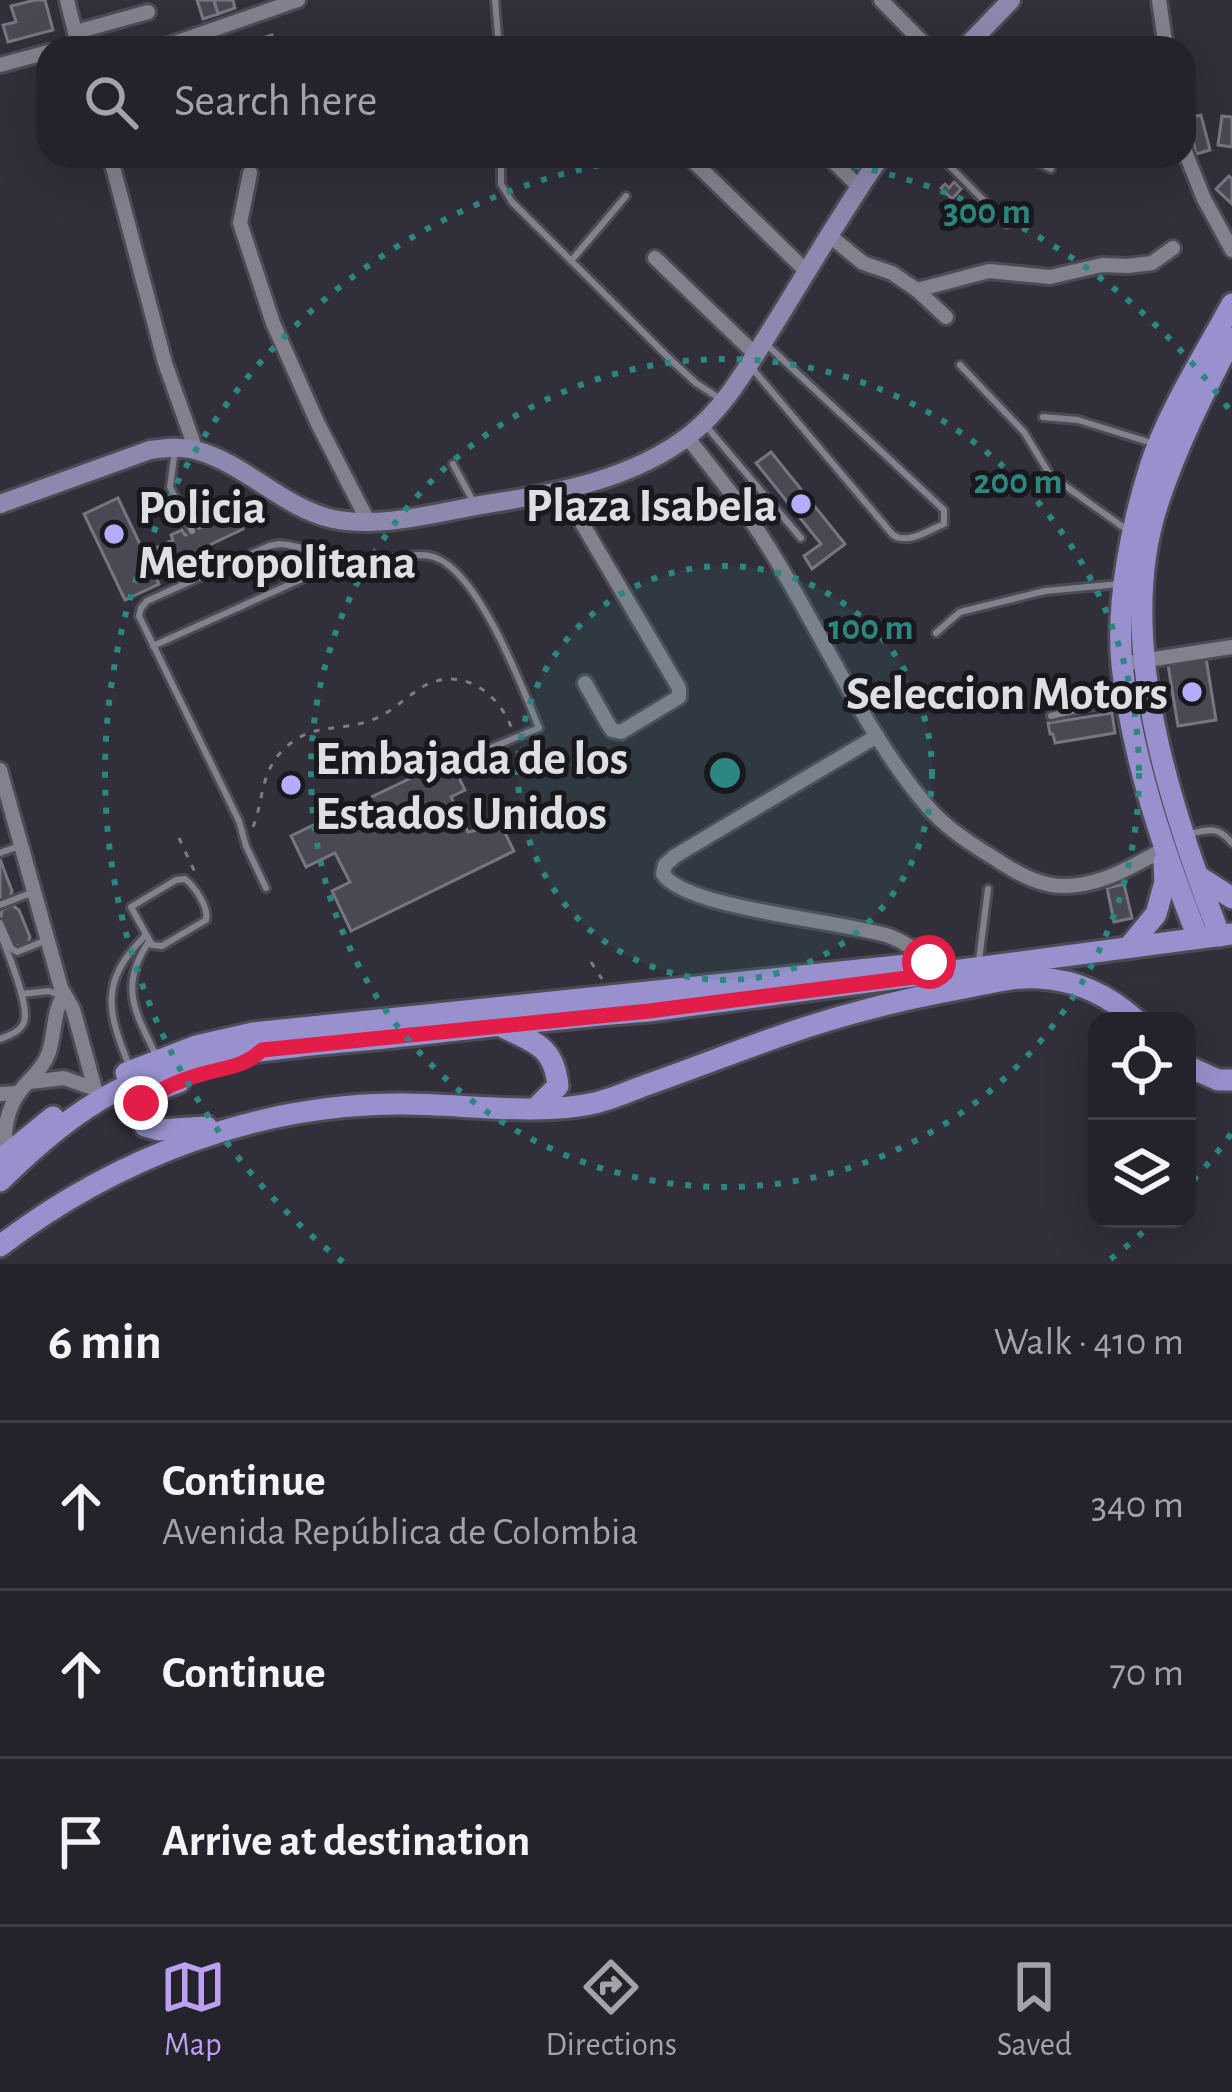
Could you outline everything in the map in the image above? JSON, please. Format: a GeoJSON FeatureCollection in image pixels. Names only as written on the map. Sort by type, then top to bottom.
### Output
{"type":"FeatureCollection","features":[{"type":"Feature","properties":{"kind":"main road"},"geometry":{"type":"LineString","coordinates":[[976,36],[1011,0]]}},
{"type":"Feature","properties":{"kind":"main road"},"geometry":{"type":"LineString","coordinates":[[0,504],[150,450],[186,448],[216,458],[313,513],[370,523],[584,486],[625,470],[704,423],[756,353],[873,168]]}},
{"type":"Feature","properties":{"kind":"main road"},"geometry":{"type":"LineString","coordinates":[[1217,936],[1133,661],[1124,584],[1150,466],[1232,304]]}},
{"type":"Feature","properties":{"kind":"main road"},"geometry":{"type":"LineString","coordinates":[[1129,947],[1156,914],[1166,882],[1164,850],[1128,698],[1147,562],[1156,510],[1193,412],[1232,338]]}},
{"type":"Feature","properties":{"kind":"main road"},"geometry":{"type":"LineString","coordinates":[[1164,850],[1217,936]]}},
{"type":"Feature","properties":{"kind":"main road"},"geometry":{"type":"LineString","coordinates":[[1196,874],[1232,898]]}},
{"type":"Feature","properties":{"kind":"main road"},"geometry":{"type":"LineString","coordinates":[[3,1157],[95,1089],[161,1066],[196,1046],[253,1033],[937,968],[978,969],[1217,936]]}},
{"type":"Feature","properties":{"kind":"main road"},"geometry":{"type":"LineString","coordinates":[[161,1066],[262,1050],[649,1011],[937,968]]}},
{"type":"Feature","properties":{"kind":"main road"},"geometry":{"type":"LineString","coordinates":[[0,1246],[73,1196],[172,1148],[237,1127],[316,1110],[401,1104],[536,1108],[594,1104],[863,1011],[1012,979],[1066,982],[1100,993],[1125,1012]]}},
{"type":"Feature","properties":{"kind":"main road"},"geometry":{"type":"LineString","coordinates":[[501,1026],[548,1050],[558,1086],[536,1108]]}},
{"type":"Feature","properties":{"kind":"main road"},"geometry":{"type":"LineString","coordinates":[[237,1127],[159,1130],[145,1126],[139,1112],[141,1103],[160,1089],[237,1067],[262,1050]]}},
{"type":"Feature","properties":{"kind":"main road"},"geometry":{"type":"LineString","coordinates":[[1196,1070],[1218,1080],[1232,1080]]}},
{"type":"Feature","properties":{"kind":"main road"},"geometry":{"type":"LineString","coordinates":[[0,1181],[46,1139],[133,1077]]}},
{"type":"Feature","properties":{"kind":"street"},"geometry":{"type":"LineString","coordinates":[[67,0],[73,36]]}},
{"type":"Feature","properties":{"kind":"street"},"geometry":{"type":"LineString","coordinates":[[189,36],[258,7],[298,0]]}},
{"type":"Feature","properties":{"kind":"street"},"geometry":{"type":"LineString","coordinates":[[881,0],[916,36]]}},
{"type":"Feature","properties":{"kind":"street"},"geometry":{"type":"LineString","coordinates":[[1159,0],[1164,36]]}},
{"type":"Feature","properties":{"kind":"street"},"geometry":{"type":"LineString","coordinates":[[91,36],[148,12]]}},
{"type":"Feature","properties":{"kind":"street"},"geometry":{"type":"LineString","coordinates":[[0,65],[36,55]]}},
{"type":"Feature","properties":{"kind":"street"},"geometry":{"type":"LineString","coordinates":[[113,168],[186,448]]}},
{"type":"Feature","properties":{"kind":"street"},"geometry":{"type":"LineString","coordinates":[[700,168],[807,272]]}},
{"type":"Feature","properties":{"kind":"street"},"geometry":{"type":"LineString","coordinates":[[840,168],[860,188]]}},
{"type":"Feature","properties":{"kind":"street"},"geometry":{"type":"LineString","coordinates":[[1192,168],[1232,250]]}},
{"type":"Feature","properties":{"kind":"street"},"geometry":{"type":"LineString","coordinates":[[250,173],[240,223],[273,323],[370,523]]}},
{"type":"Feature","properties":{"kind":"street"},"geometry":{"type":"LineString","coordinates":[[830,236],[862,263],[892,272],[946,317]]}},
{"type":"Feature","properties":{"kind":"street"},"geometry":{"type":"LineString","coordinates":[[917,290],[989,271],[1049,277],[1102,265],[1128,266],[1152,262],[1173,248]]}},
{"type":"Feature","properties":{"kind":"street"},"geometry":{"type":"LineString","coordinates":[[655,258],[756,353]]}},
{"type":"Feature","properties":{"kind":"street"},"geometry":{"type":"LineString","coordinates":[[687,437],[760,534],[877,736],[929,809],[1017,873],[1049,884],[1074,886],[1127,870],[1164,850]]}},
{"type":"Feature","properties":{"kind":"street"},"geometry":{"type":"LineString","coordinates":[[563,491],[679,688],[679,697],[621,732],[612,730],[585,683]]}},
{"type":"Feature","properties":{"kind":"street"},"geometry":{"type":"LineString","coordinates":[[1133,661],[1232,647]]}},
{"type":"Feature","properties":{"kind":"street"},"geometry":{"type":"LineString","coordinates":[[877,736],[675,856],[663,874],[680,889],[740,906],[892,937],[937,968]]}},
{"type":"Feature","properties":{"kind":"street"},"geometry":{"type":"LineString","coordinates":[[0,770],[63,996],[73,1009],[95,1089]]}},
{"type":"Feature","properties":{"kind":"street"},"geometry":{"type":"LineString","coordinates":[[3,1157],[5,1127],[24,1087],[41,1070],[49,1053],[63,996]]}},
{"type":"Feature","properties":{"kind":"street"},"geometry":{"type":"LineString","coordinates":[[0,1094],[64,1078],[95,1089]]}},
{"type":"Feature","properties":{"kind":"lane"},"geometry":{"type":"LineString","coordinates":[[495,0],[498,36]]}},
{"type":"Feature","properties":{"kind":"lane"},"geometry":{"type":"LineString","coordinates":[[502,168],[505,193],[684,372],[724,401]]}},
{"type":"Feature","properties":{"kind":"lane"},"geometry":{"type":"LineString","coordinates":[[952,168],[1007,224]]}},
{"type":"Feature","properties":{"kind":"lane"},"geometry":{"type":"LineString","coordinates":[[571,261],[626,196]]}},
{"type":"Feature","properties":{"kind":"lane"},"geometry":{"type":"LineString","coordinates":[[756,353],[944,511],[944,524],[906,540],[893,535],[756,353]]}},
{"type":"Feature","properties":{"kind":"lane"},"geometry":{"type":"LineString","coordinates":[[960,365],[1024,432],[1050,475],[1132,535]]}},
{"type":"Feature","properties":{"kind":"lane"},"geometry":{"type":"LineString","coordinates":[[1043,417],[1078,420],[1159,445]]}},
{"type":"Feature","properties":{"kind":"lane"},"geometry":{"type":"LineString","coordinates":[[704,423],[801,538]]}},
{"type":"Feature","properties":{"kind":"lane"},"geometry":{"type":"LineString","coordinates":[[186,448],[170,487],[192,531]]}},
{"type":"Feature","properties":{"kind":"lane"},"geometry":{"type":"LineString","coordinates":[[453,464],[476,506]]}},
{"type":"Feature","properties":{"kind":"lane"},"geometry":{"type":"LineString","coordinates":[[266,888],[239,821],[139,616],[147,601],[279,544],[360,563],[432,556],[454,572],[481,605],[502,640],[539,728],[464,759]]}},
{"type":"Feature","properties":{"kind":"lane"},"geometry":{"type":"LineString","coordinates":[[200,549],[212,572]]}},
{"type":"Feature","properties":{"kind":"lane"},"geometry":{"type":"LineString","coordinates":[[153,646],[342,560]]}},
{"type":"Feature","properties":{"kind":"lane"},"geometry":{"type":"LineString","coordinates":[[936,633],[960,612],[1046,591],[1124,584]]}},
{"type":"Feature","properties":{"kind":"lane"},"geometry":{"type":"LineString","coordinates":[[1051,716],[1128,698]]}},
{"type":"Feature","properties":{"kind":"lane"},"geometry":{"type":"LineString","coordinates":[[1185,834],[1212,829],[1232,843]]}},
{"type":"Feature","properties":{"kind":"lane"},"geometry":{"type":"LineString","coordinates":[[0,854],[21,845]]}},
{"type":"Feature","properties":{"kind":"lane"},"geometry":{"type":"LineString","coordinates":[[185,879],[192,885],[207,911],[204,922],[155,947],[130,907],[176,880],[185,879]]}},
{"type":"Feature","properties":{"kind":"lane"},"geometry":{"type":"LineString","coordinates":[[978,969],[988,889]]}},
{"type":"Feature","properties":{"kind":"lane"},"geometry":{"type":"LineString","coordinates":[[0,905],[34,892]]}},
{"type":"Feature","properties":{"kind":"lane"},"geometry":{"type":"LineString","coordinates":[[0,923],[17,952],[47,940]]}},
{"type":"Feature","properties":{"kind":"lane"},"geometry":{"type":"LineString","coordinates":[[0,933],[26,1008],[24,1023],[0,1039]]}},
{"type":"Feature","properties":{"kind":"lane"},"geometry":{"type":"LineString","coordinates":[[147,939],[136,961],[132,990],[161,1066]]}},
{"type":"Feature","properties":{"kind":"lane"},"geometry":{"type":"LineString","coordinates":[[133,1077],[115,1030],[113,985],[126,955],[147,939]]}},
{"type":"Feature","properties":{"kind":"lane"},"geometry":{"type":"LineString","coordinates":[[22,994],[49,991],[63,996]]}},
{"type":"Feature","properties":{"kind":"path"},"geometry":{"type":"LineString","coordinates":[[246,846],[257,817],[263,778],[272,763],[318,728],[374,720],[425,686],[444,679],[465,680],[498,701],[515,738]]}},
{"type":"Feature","properties":{"kind":"path"},"geometry":{"type":"LineString","coordinates":[[179,838],[199,878],[192,885]]}},
{"type":"Feature","properties":{"kind":"building"},"geometry":{"type":"Polygon","coordinates":[[[45,0],[53,30],[8,42],[3,25],[16,22],[11,6],[45,0]]]}},
{"type":"Feature","properties":{"kind":"building"},"geometry":{"type":"Polygon","coordinates":[[[197,0],[214,0],[218,14],[203,19],[197,0]]]}},
{"type":"Feature","properties":{"kind":"building"},"geometry":{"type":"Polygon","coordinates":[[[214,0],[233,0],[235,8],[218,14],[214,0]]]}},
{"type":"Feature","properties":{"kind":"building"},"geometry":{"type":"Polygon","coordinates":[[[1201,115],[1210,150],[1196,154],[1196,116],[1201,115]]]}},
{"type":"Feature","properties":{"kind":"building"},"geometry":{"type":"Polygon","coordinates":[[[1222,116],[1232,117],[1232,147],[1218,145],[1222,116]]]}},
{"type":"Feature","properties":{"kind":"building"},"geometry":{"type":"Polygon","coordinates":[[[1229,176],[1232,179],[1232,204],[1216,189],[1229,176]]]}},
{"type":"Feature","properties":{"kind":"building"},"geometry":{"type":"Polygon","coordinates":[[[954,182],[961,189],[952,199],[941,188],[954,182]]]}},
{"type":"Feature","properties":{"kind":"building","name":"Plaza Isabela"},"geometry":{"type":"Polygon","coordinates":[[[771,452],[845,544],[812,569],[804,556],[821,544],[756,463],[771,452]]]}},
{"type":"Feature","properties":{"kind":"building","name":"Policia Metropolitana"},"geometry":{"type":"Polygon","coordinates":[[[118,498],[159,584],[125,600],[84,514],[118,498]]]}},
{"type":"Feature","properties":{"kind":"building"},"geometry":{"type":"Polygon","coordinates":[[[235,511],[243,529],[153,572],[145,553],[173,540],[171,535],[182,530],[185,535],[235,511]]]}},
{"type":"Feature","properties":{"kind":"building","name":"Seleccion Motors"},"geometry":{"type":"Polygon","coordinates":[[[1206,658],[1216,720],[1178,726],[1168,665],[1206,658]]]}},
{"type":"Feature","properties":{"kind":"building"},"geometry":{"type":"Polygon","coordinates":[[[1112,713],[1115,733],[1055,743],[1050,734],[1048,723],[1112,713]]]}},
{"type":"Feature","properties":{"kind":"building"},"geometry":{"type":"Polygon","coordinates":[[[450,759],[465,790],[451,797],[468,832],[501,825],[514,851],[351,931],[332,891],[350,882],[335,853],[306,867],[291,836],[450,759]]]}},
{"type":"Feature","properties":{"kind":"building"},"geometry":{"type":"Polygon","coordinates":[[[0,859],[12,891],[0,901],[0,859]]]}},
{"type":"Feature","properties":{"kind":"building"},"geometry":{"type":"Polygon","coordinates":[[[1124,884],[1132,918],[1114,922],[1107,888],[1124,884]]]}},
{"type":"Feature","properties":{"kind":"building"},"geometry":{"type":"Polygon","coordinates":[[[12,905],[19,910],[30,937],[24,947],[13,945],[1,918],[2,910],[12,905]]]}},
{"type":"Feature","properties":{"kind":"place","name":"Plaza Isabela"},"geometry":{"type":"Point","coordinates":[801,504]}},
{"type":"Feature","properties":{"kind":"place","name":"Policia Metropolitana"},"geometry":{"type":"Point","coordinates":[114,534]}},
{"type":"Feature","properties":{"kind":"place","name":"Seleccion Motors"},"geometry":{"type":"Point","coordinates":[1192,692]}},
{"type":"Feature","properties":{"kind":"place","name":"Embajada de los Estados Unidos"},"geometry":{"type":"Point","coordinates":[291,785]}},
{"type":"Feature","properties":{"kind":"route"},"geometry":{"type":"LineString","coordinates":[[141,1103],[160,1089],[237,1067],[262,1050],[649,1011],[946,973],[929,962]]}}]}
